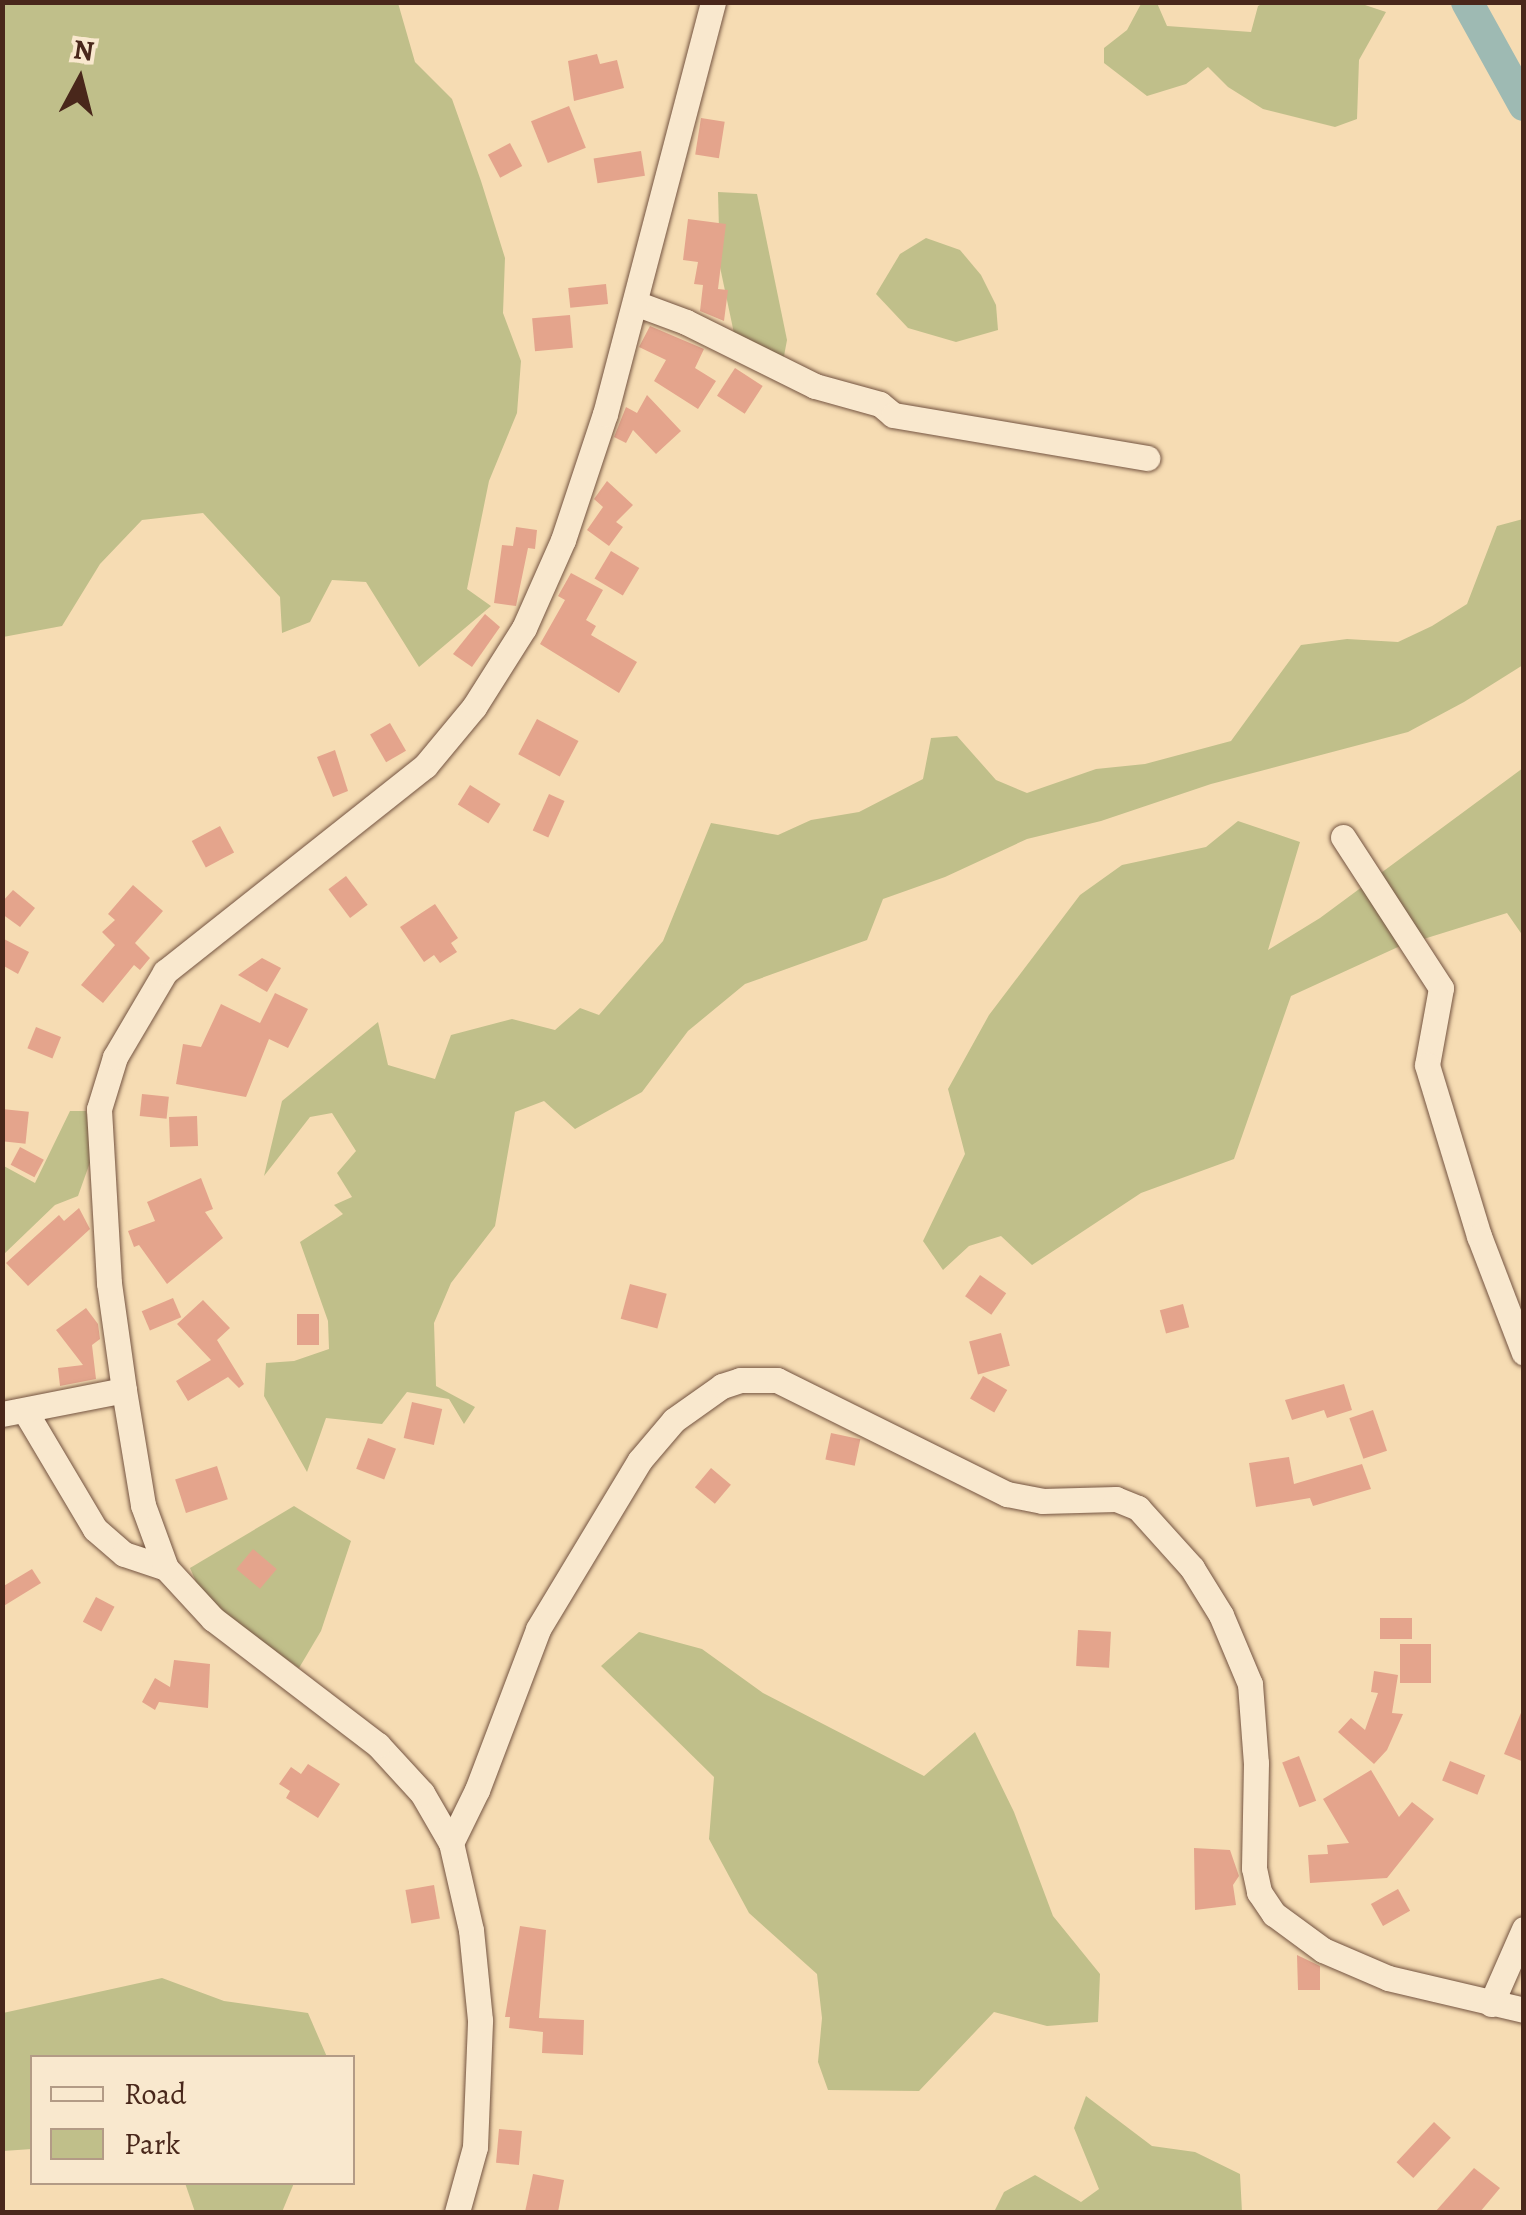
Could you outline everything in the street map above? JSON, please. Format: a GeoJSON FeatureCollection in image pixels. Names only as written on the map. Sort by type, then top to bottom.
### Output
{"type":"FeatureCollection","features":[{"type":"Feature","properties":{"kind":"street"},"geometry":{"type":"LineString","coordinates":[[457,2212],[472,2168],[478,2128],[480,2020],[471,1930],[451,1843],[422,1793],[378,1745],[213,1619],[166,1568],[142,1505],[108,1283],[99,1109],[115,1056],[164,972],[402,787],[443,747],[482,696],[550,575],[605,414],[713,2]]}},
{"type":"Feature","properties":{"kind":"street"},"geometry":{"type":"LineString","coordinates":[[635,303],[726,340],[815,386],[880,404],[893,414],[1148,458]]}},
{"type":"Feature","properties":{"kind":"street"},"geometry":{"type":"LineString","coordinates":[[1343,837],[1441,988],[1427,1065],[1480,1236],[1524,1353]]}},
{"type":"Feature","properties":{"kind":"street"},"geometry":{"type":"LineString","coordinates":[[451,1843],[476,1790],[538,1629],[640,1460],[674,1420],[706,1396],[740,1380],[778,1380],[1007,1494],[1042,1501],[1124,1500],[1138,1508],[1192,1568],[1220,1615],[1250,1684],[1256,1763],[1254,1868],[1260,1892],[1274,1914],[1294,1933],[1358,1966],[1430,1991],[1524,2010]]}},
{"type":"Feature","properties":{"kind":"street"},"geometry":{"type":"LineString","coordinates":[[124,1390],[14,1412],[107,1542],[141,1561],[166,1568]]}},
{"type":"Feature","properties":{"kind":"street"},"geometry":{"type":"LineString","coordinates":[[1491,2004],[1524,1929]]}},
{"type":"Feature","properties":{"kind":"green space"},"geometry":{"type":"Polygon","coordinates":[[[1142,2],[1157,3],[1167,26],[1251,32],[1258,6],[1264,3],[1359,3],[1386,12],[1359,60],[1357,119],[1335,127],[1263,109],[1228,87],[1208,67],[1186,84],[1147,96],[1104,63],[1104,48],[1127,30],[1142,2]]]}},
{"type":"Feature","properties":{"kind":"green space"},"geometry":{"type":"Polygon","coordinates":[[[2,3],[398,3],[415,62],[452,99],[481,181],[505,258],[503,313],[521,361],[517,413],[489,481],[467,589],[491,606],[419,667],[366,582],[332,580],[310,622],[282,633],[280,597],[203,513],[142,520],[100,564],[62,626],[3,637],[2,3]]]}},
{"type":"Feature","properties":{"kind":"green space"},"geometry":{"type":"Polygon","coordinates":[[[718,192],[757,194],[787,340],[782,367],[739,357],[720,267],[718,192]]]}},
{"type":"Feature","properties":{"kind":"green space"},"geometry":{"type":"Polygon","coordinates":[[[926,238],[960,250],[981,275],[996,305],[998,330],[956,342],[908,328],[876,294],[900,254],[926,238]]]}},
{"type":"Feature","properties":{"kind":"green space"},"geometry":{"type":"Polygon","coordinates":[[[1523,519],[1523,665],[1464,702],[1408,732],[1211,784],[1101,821],[1027,839],[945,877],[883,899],[867,940],[745,984],[688,1031],[642,1092],[575,1129],[544,1101],[515,1112],[495,1226],[451,1283],[434,1323],[436,1386],[475,1407],[464,1424],[449,1399],[407,1392],[382,1424],[326,1418],[307,1472],[264,1396],[266,1363],[294,1361],[329,1349],[328,1321],[300,1242],[343,1214],[334,1205],[352,1197],[337,1173],[356,1151],[332,1113],[310,1117],[264,1176],[282,1101],[378,1022],[388,1065],[435,1079],[451,1035],[512,1019],[555,1030],[580,1008],[599,1015],[663,941],[711,823],[778,835],[811,820],[859,812],[923,779],[931,738],[957,736],[996,780],[1027,793],[1096,769],[1145,764],[1231,741],[1301,645],[1347,639],[1398,642],[1432,626],[1467,604],[1497,526],[1523,519]]]}},
{"type":"Feature","properties":{"kind":"green space"},"geometry":{"type":"Polygon","coordinates":[[[1523,768],[1523,936],[1507,913],[1398,947],[1291,996],[1234,1159],[1141,1193],[1032,1265],[1001,1236],[969,1246],[943,1270],[923,1241],[965,1154],[948,1089],[989,1015],[1080,895],[1122,865],[1206,847],[1238,821],[1300,842],[1268,950],[1320,918],[1523,768]]]}},
{"type":"Feature","properties":{"kind":"green space"},"geometry":{"type":"Polygon","coordinates":[[[70,1111],[86,1111],[93,1154],[78,1196],[55,1205],[3,1255],[2,1165],[35,1183],[70,1111]]]}},
{"type":"Feature","properties":{"kind":"green space"},"geometry":{"type":"Polygon","coordinates":[[[294,1506],[351,1541],[321,1631],[299,1668],[204,1600],[190,1568],[294,1506]]]}},
{"type":"Feature","properties":{"kind":"green space"},"geometry":{"type":"Polygon","coordinates":[[[639,1632],[702,1649],[763,1693],[924,1776],[975,1732],[1014,1812],[1053,1916],[1100,1974],[1098,2022],[1047,2026],[994,2012],[919,2091],[828,2090],[818,2062],[822,2018],[817,1974],[749,1913],[709,1839],[714,1777],[601,1666],[639,1632]]]}},
{"type":"Feature","properties":{"kind":"green space"},"geometry":{"type":"Polygon","coordinates":[[[162,1978],[224,2001],[308,2013],[326,2055],[30,2055],[30,2149],[3,2151],[3,2013],[162,1978]]]}},
{"type":"Feature","properties":{"kind":"green space"},"geometry":{"type":"Polygon","coordinates":[[[1086,2096],[1152,2146],[1195,2152],[1240,2174],[1242,2212],[994,2212],[1004,2192],[1035,2175],[1081,2202],[1099,2189],[1074,2128],[1086,2096]]]}},
{"type":"Feature","properties":{"kind":"green space"},"geometry":{"type":"Polygon","coordinates":[[[186,2185],[293,2185],[282,2212],[195,2212],[186,2185]]]}},
{"type":"Feature","properties":{"kind":"building"},"geometry":{"type":"Polygon","coordinates":[[[597,54],[600,64],[617,60],[624,88],[574,101],[568,61],[597,54]]]}},
{"type":"Feature","properties":{"kind":"building"},"geometry":{"type":"Polygon","coordinates":[[[569,106],[586,148],[548,163],[531,121],[569,106]]]}},
{"type":"Feature","properties":{"kind":"building"},"geometry":{"type":"Polygon","coordinates":[[[701,118],[725,122],[719,158],[695,155],[701,118]]]}},
{"type":"Feature","properties":{"kind":"building"},"geometry":{"type":"Polygon","coordinates":[[[510,143],[522,166],[500,178],[488,155],[510,143]]]}},
{"type":"Feature","properties":{"kind":"building"},"geometry":{"type":"Polygon","coordinates":[[[641,151],[645,176],[598,183],[594,159],[641,151]]]}},
{"type":"Feature","properties":{"kind":"building"},"geometry":{"type":"Polygon","coordinates":[[[688,219],[726,224],[718,289],[728,290],[724,321],[700,311],[703,285],[694,284],[698,262],[683,260],[688,219]]]}},
{"type":"Feature","properties":{"kind":"building"},"geometry":{"type":"Polygon","coordinates":[[[606,284],[608,304],[570,308],[568,288],[606,284]]]}},
{"type":"Feature","properties":{"kind":"building"},"geometry":{"type":"Polygon","coordinates":[[[570,315],[573,348],[535,351],[532,318],[570,315]]]}},
{"type":"Feature","properties":{"kind":"building"},"geometry":{"type":"Polygon","coordinates":[[[650,326],[704,349],[695,368],[716,381],[698,409],[654,381],[666,360],[639,347],[650,326]]]}},
{"type":"Feature","properties":{"kind":"building"},"geometry":{"type":"Polygon","coordinates":[[[735,368],[763,386],[745,414],[717,396],[735,368]]]}},
{"type":"Feature","properties":{"kind":"building"},"geometry":{"type":"Polygon","coordinates":[[[647,395],[681,431],[656,454],[633,430],[626,443],[614,437],[626,407],[637,413],[647,395]]]}},
{"type":"Feature","properties":{"kind":"building"},"geometry":{"type":"Polygon","coordinates":[[[607,481],[633,505],[616,522],[623,527],[609,546],[587,530],[603,507],[594,499],[607,481]]]}},
{"type":"Feature","properties":{"kind":"building"},"geometry":{"type":"Polygon","coordinates":[[[516,527],[537,530],[535,549],[528,548],[516,606],[494,603],[502,545],[513,546],[516,527]]]}},
{"type":"Feature","properties":{"kind":"building"},"geometry":{"type":"Polygon","coordinates":[[[611,551],[639,568],[623,595],[595,578],[611,551]]]}},
{"type":"Feature","properties":{"kind":"building"},"geometry":{"type":"Polygon","coordinates":[[[571,573],[603,590],[586,620],[596,626],[591,635],[637,662],[619,693],[540,644],[565,600],[558,596],[571,573]]]}},
{"type":"Feature","properties":{"kind":"building"},"geometry":{"type":"Polygon","coordinates":[[[485,614],[500,627],[472,667],[453,654],[485,614]]]}},
{"type":"Feature","properties":{"kind":"building"},"geometry":{"type":"Polygon","coordinates":[[[537,719],[578,741],[560,776],[518,754],[537,719]]]}},
{"type":"Feature","properties":{"kind":"building"},"geometry":{"type":"Polygon","coordinates":[[[390,723],[406,751],[386,762],[370,734],[390,723]]]}},
{"type":"Feature","properties":{"kind":"building"},"geometry":{"type":"Polygon","coordinates":[[[335,750],[348,791],[333,797],[317,757],[335,750]]]}},
{"type":"Feature","properties":{"kind":"building"},"geometry":{"type":"Polygon","coordinates":[[[470,785],[501,804],[488,824],[458,805],[470,785]]]}},
{"type":"Feature","properties":{"kind":"building"},"geometry":{"type":"Polygon","coordinates":[[[549,794],[565,801],[548,837],[533,831],[549,794]]]}},
{"type":"Feature","properties":{"kind":"building"},"geometry":{"type":"Polygon","coordinates":[[[220,826],[234,852],[206,868],[192,841],[220,826]]]}},
{"type":"Feature","properties":{"kind":"building"},"geometry":{"type":"Polygon","coordinates":[[[346,876],[368,905],[350,918],[328,889],[346,876]]]}},
{"type":"Feature","properties":{"kind":"building"},"geometry":{"type":"Polygon","coordinates":[[[133,885],[163,911],[135,943],[150,958],[140,970],[134,965],[103,1003],[81,985],[115,945],[102,932],[115,920],[108,914],[133,885]]]}},
{"type":"Feature","properties":{"kind":"building"},"geometry":{"type":"Polygon","coordinates":[[[13,890],[35,908],[20,927],[2,914],[2,902],[13,890]]]}},
{"type":"Feature","properties":{"kind":"building"},"geometry":{"type":"Polygon","coordinates":[[[435,904],[458,938],[451,943],[457,952],[440,963],[434,955],[424,962],[400,927],[435,904]]]}},
{"type":"Feature","properties":{"kind":"building"},"geometry":{"type":"Polygon","coordinates":[[[2,938],[29,952],[18,974],[2,965],[2,938]]]}},
{"type":"Feature","properties":{"kind":"building"},"geometry":{"type":"Polygon","coordinates":[[[262,958],[281,968],[267,992],[238,975],[262,958]]]}},
{"type":"Feature","properties":{"kind":"building"},"geometry":{"type":"Polygon","coordinates":[[[275,993],[308,1009],[288,1048],[269,1039],[246,1097],[176,1084],[183,1044],[201,1047],[221,1004],[260,1023],[275,993]]]}},
{"type":"Feature","properties":{"kind":"building"},"geometry":{"type":"Polygon","coordinates":[[[36,1027],[61,1037],[52,1058],[27,1048],[36,1027]]]}},
{"type":"Feature","properties":{"kind":"building"},"geometry":{"type":"Polygon","coordinates":[[[142,1094],[169,1097],[167,1119],[140,1116],[142,1094]]]}},
{"type":"Feature","properties":{"kind":"building"},"geometry":{"type":"Polygon","coordinates":[[[2,1109],[29,1112],[26,1144],[2,1141],[2,1109]]]}},
{"type":"Feature","properties":{"kind":"building"},"geometry":{"type":"Polygon","coordinates":[[[197,1116],[198,1146],[170,1147],[169,1117],[197,1116]]]}},
{"type":"Feature","properties":{"kind":"building"},"geometry":{"type":"Polygon","coordinates":[[[20,1147],[44,1160],[34,1177],[11,1165],[20,1147]]]}},
{"type":"Feature","properties":{"kind":"building"},"geometry":{"type":"Polygon","coordinates":[[[201,1178],[213,1209],[205,1212],[223,1238],[167,1284],[139,1245],[134,1247],[128,1231],[155,1221],[147,1202],[201,1178]]]}},
{"type":"Feature","properties":{"kind":"building"},"geometry":{"type":"Polygon","coordinates":[[[79,1208],[90,1229],[28,1286],[6,1263],[59,1215],[64,1221],[79,1208]]]}},
{"type":"Feature","properties":{"kind":"building"},"geometry":{"type":"Polygon","coordinates":[[[980,1275],[1006,1293],[991,1315],[965,1296],[980,1275]]]}},
{"type":"Feature","properties":{"kind":"building"},"geometry":{"type":"Polygon","coordinates":[[[630,1284],[667,1294],[657,1329],[621,1319],[630,1284]]]}},
{"type":"Feature","properties":{"kind":"building"},"geometry":{"type":"Polygon","coordinates":[[[173,1298],[181,1317],[150,1331],[142,1311],[173,1298]]]}},
{"type":"Feature","properties":{"kind":"building"},"geometry":{"type":"Polygon","coordinates":[[[203,1300],[230,1328],[217,1340],[244,1384],[239,1388],[228,1377],[188,1401],[176,1381],[211,1360],[177,1324],[203,1300]]]}},
{"type":"Feature","properties":{"kind":"building"},"geometry":{"type":"Polygon","coordinates":[[[1183,1304],[1189,1327],[1166,1333],[1160,1310],[1183,1304]]]}},
{"type":"Feature","properties":{"kind":"building"},"geometry":{"type":"Polygon","coordinates":[[[86,1308],[98,1324],[100,1339],[92,1345],[96,1379],[60,1386],[58,1368],[83,1365],[56,1330],[86,1308]]]}},
{"type":"Feature","properties":{"kind":"building"},"geometry":{"type":"Polygon","coordinates":[[[297,1314],[319,1314],[319,1345],[297,1345],[297,1314]]]}},
{"type":"Feature","properties":{"kind":"building"},"geometry":{"type":"Polygon","coordinates":[[[1001,1333],[1010,1366],[978,1374],[969,1342],[1001,1333]]]}},
{"type":"Feature","properties":{"kind":"building"},"geometry":{"type":"Polygon","coordinates":[[[983,1376],[1007,1390],[994,1413],[970,1399],[983,1376]]]}},
{"type":"Feature","properties":{"kind":"building"},"geometry":{"type":"Polygon","coordinates":[[[1344,1384],[1352,1410],[1327,1418],[1324,1410],[1292,1420],[1285,1400],[1344,1384]]]}},
{"type":"Feature","properties":{"kind":"building"},"geometry":{"type":"Polygon","coordinates":[[[412,1402],[442,1409],[434,1445],[404,1438],[412,1402]]]}},
{"type":"Feature","properties":{"kind":"building"},"geometry":{"type":"Polygon","coordinates":[[[1373,1410],[1387,1451],[1363,1459],[1349,1418],[1373,1410]]]}},
{"type":"Feature","properties":{"kind":"building"},"geometry":{"type":"Polygon","coordinates":[[[831,1433],[860,1439],[855,1466],[825,1459],[831,1433]]]}},
{"type":"Feature","properties":{"kind":"building"},"geometry":{"type":"Polygon","coordinates":[[[368,1438],[396,1449],[384,1480],[356,1469],[368,1438]]]}},
{"type":"Feature","properties":{"kind":"building"},"geometry":{"type":"Polygon","coordinates":[[[1289,1457],[1294,1484],[1362,1464],[1371,1489],[1313,1506],[1310,1498],[1256,1507],[1249,1463],[1289,1457]]]}},
{"type":"Feature","properties":{"kind":"building"},"geometry":{"type":"Polygon","coordinates":[[[217,1466],[228,1499],[186,1513],[175,1480],[217,1466]]]}},
{"type":"Feature","properties":{"kind":"building"},"geometry":{"type":"Polygon","coordinates":[[[711,1468],[731,1485],[715,1504],[695,1487],[711,1468]]]}},
{"type":"Feature","properties":{"kind":"building"},"geometry":{"type":"Polygon","coordinates":[[[253,1549],[277,1569],[260,1589],[236,1569],[253,1549]]]}},
{"type":"Feature","properties":{"kind":"building"},"geometry":{"type":"Polygon","coordinates":[[[32,1569],[41,1583],[2,1607],[2,1587],[32,1569]]]}},
{"type":"Feature","properties":{"kind":"building"},"geometry":{"type":"Polygon","coordinates":[[[96,1597],[115,1607],[101,1632],[83,1622],[96,1597]]]}},
{"type":"Feature","properties":{"kind":"building"},"geometry":{"type":"Polygon","coordinates":[[[1380,1618],[1412,1618],[1412,1639],[1380,1639],[1380,1618]]]}},
{"type":"Feature","properties":{"kind":"building"},"geometry":{"type":"Polygon","coordinates":[[[1078,1630],[1111,1632],[1109,1668],[1076,1666],[1078,1630]]]}},
{"type":"Feature","properties":{"kind":"building"},"geometry":{"type":"Polygon","coordinates":[[[1400,1644],[1431,1644],[1431,1683],[1400,1683],[1400,1644]]]}},
{"type":"Feature","properties":{"kind":"building"},"geometry":{"type":"Polygon","coordinates":[[[174,1660],[210,1664],[208,1708],[159,1702],[155,1710],[142,1702],[155,1678],[170,1687],[174,1660]]]}},
{"type":"Feature","properties":{"kind":"building"},"geometry":{"type":"Polygon","coordinates":[[[1374,1671],[1398,1675],[1392,1713],[1403,1714],[1387,1750],[1374,1764],[1338,1732],[1351,1718],[1365,1730],[1378,1693],[1371,1692],[1374,1671]]]}},
{"type":"Feature","properties":{"kind":"building"},"geometry":{"type":"Polygon","coordinates":[[[1524,1708],[1524,1762],[1504,1754],[1524,1708]]]}},
{"type":"Feature","properties":{"kind":"building"},"geometry":{"type":"Polygon","coordinates":[[[1299,1756],[1316,1801],[1299,1807],[1282,1762],[1299,1756]]]}},
{"type":"Feature","properties":{"kind":"building"},"geometry":{"type":"Polygon","coordinates":[[[1450,1761],[1485,1775],[1477,1795],[1442,1780],[1450,1761]]]}},
{"type":"Feature","properties":{"kind":"building"},"geometry":{"type":"Polygon","coordinates":[[[308,1764],[340,1784],[318,1818],[286,1798],[290,1791],[279,1784],[291,1767],[301,1774],[308,1764]]]}},
{"type":"Feature","properties":{"kind":"building"},"geometry":{"type":"Polygon","coordinates":[[[1371,1770],[1399,1817],[1412,1802],[1434,1819],[1387,1878],[1310,1883],[1308,1855],[1328,1854],[1327,1845],[1349,1843],[1323,1799],[1371,1770]]]}},
{"type":"Feature","properties":{"kind":"building"},"geometry":{"type":"Polygon","coordinates":[[[1194,1848],[1230,1850],[1239,1876],[1233,1885],[1236,1905],[1195,1910],[1194,1848]]]}},
{"type":"Feature","properties":{"kind":"building"},"geometry":{"type":"Polygon","coordinates":[[[434,1885],[440,1918],[411,1924],[405,1890],[434,1885]]]}},
{"type":"Feature","properties":{"kind":"building"},"geometry":{"type":"Polygon","coordinates":[[[1398,1889],[1410,1911],[1383,1926],[1371,1904],[1398,1889]]]}},
{"type":"Feature","properties":{"kind":"building"},"geometry":{"type":"Polygon","coordinates":[[[520,1926],[546,1930],[539,2018],[584,2020],[583,2055],[542,2053],[543,2032],[509,2028],[510,2017],[505,2017],[520,1926]]]}},
{"type":"Feature","properties":{"kind":"building"},"geometry":{"type":"Polygon","coordinates":[[[1297,1955],[1320,1966],[1320,1990],[1298,1990],[1297,1955]]]}},
{"type":"Feature","properties":{"kind":"building"},"geometry":{"type":"Polygon","coordinates":[[[1434,2122],[1451,2138],[1413,2178],[1396,2162],[1434,2122]]]}},
{"type":"Feature","properties":{"kind":"building"},"geometry":{"type":"Polygon","coordinates":[[[499,2129],[522,2131],[519,2165],[496,2163],[499,2129]]]}},
{"type":"Feature","properties":{"kind":"building"},"geometry":{"type":"Polygon","coordinates":[[[1474,2168],[1500,2188],[1480,2212],[1435,2212],[1474,2168]]]}},
{"type":"Feature","properties":{"kind":"building"},"geometry":{"type":"Polygon","coordinates":[[[533,2174],[564,2180],[558,2212],[525,2212],[533,2174]]]}},
{"type":"Feature","properties":{"kind":"waterway"},"geometry":{"type":"LineString","coordinates":[[1467,2],[1524,105]]}}]}
